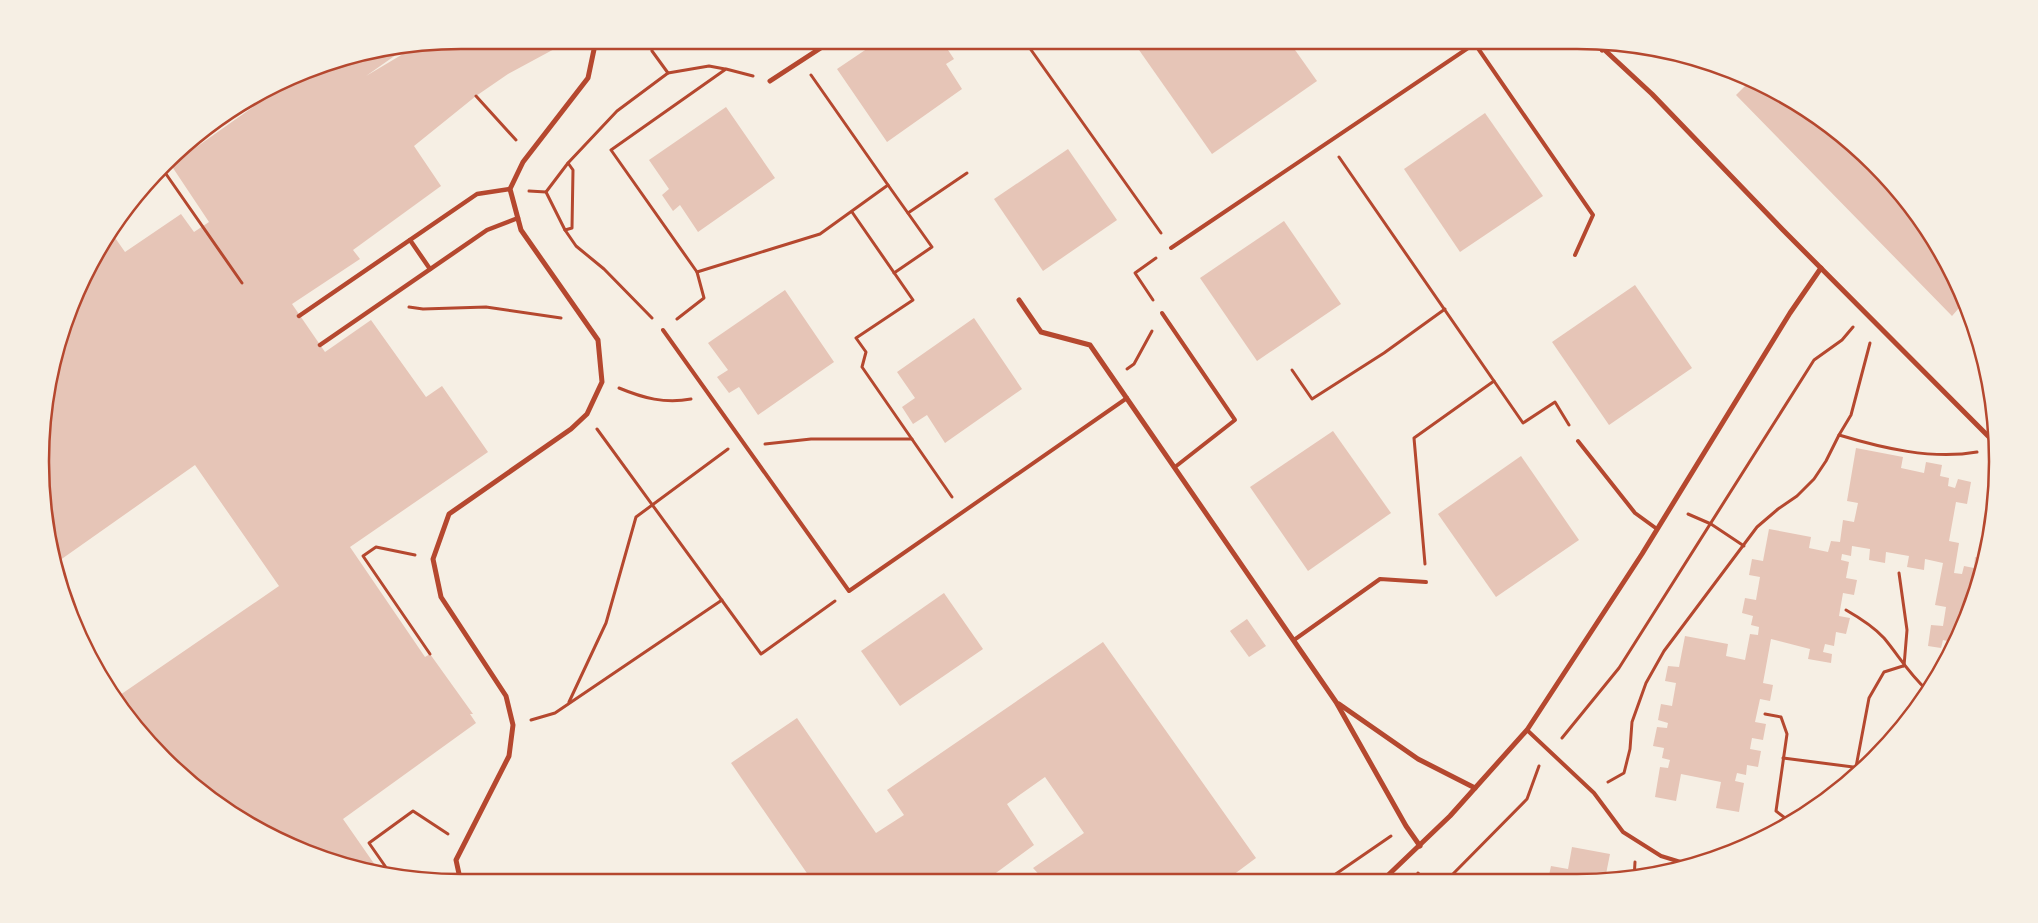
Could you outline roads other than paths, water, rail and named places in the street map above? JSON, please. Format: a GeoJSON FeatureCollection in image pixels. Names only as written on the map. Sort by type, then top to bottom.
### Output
{"type":"FeatureCollection","features":[{"type":"Feature","properties":{"kind":"street"},"geometry":{"type":"LineString","coordinates":[[459,874],[456,860],[509,756],[513,725],[506,696],[441,597],[433,559],[449,514],[571,429],[587,414],[602,382],[598,340],[521,230],[510,190],[528,154],[588,78],[594,49]]}},
{"type":"Feature","properties":{"kind":"street"},"geometry":{"type":"LineString","coordinates":[[770,81],[819,49]]}},
{"type":"Feature","properties":{"kind":"street"},"geometry":{"type":"LineString","coordinates":[[1602,50],[1652,94],[1988,436]]}},
{"type":"Feature","properties":{"kind":"street"},"geometry":{"type":"LineString","coordinates":[[300,316],[477,194],[510,190]]}},
{"type":"Feature","properties":{"kind":"street"},"geometry":{"type":"LineString","coordinates":[[320,344],[487,230],[518,218]]}},
{"type":"Feature","properties":{"kind":"street"},"geometry":{"type":"LineString","coordinates":[[410,240],[430,269]]}},
{"type":"Feature","properties":{"kind":"street"},"geometry":{"type":"LineString","coordinates":[[1390,874],[1420,846],[1527,730],[1657,529],[1790,313],[1821,268]]}},
{"type":"Feature","properties":{"kind":"street"},"geometry":{"type":"LineString","coordinates":[[1019,300],[1041,332],[1090,345],[1336,702],[1406,826],[1420,846]]}},
{"type":"Feature","properties":{"kind":"street"},"geometry":{"type":"LineString","coordinates":[[1336,702],[1418,759],[1475,788]]}},
{"type":"Feature","properties":{"kind":"lane"},"geometry":{"type":"LineString","coordinates":[[1172,248],[1468,49]]}},
{"type":"Feature","properties":{"kind":"lane"},"geometry":{"type":"LineString","coordinates":[[1478,49],[1593,215],[1575,255]]}},
{"type":"Feature","properties":{"kind":"lane"},"geometry":{"type":"LineString","coordinates":[[1162,313],[1235,420],[1175,467]]}},
{"type":"Feature","properties":{"kind":"lane"},"geometry":{"type":"LineString","coordinates":[[663,330],[849,591],[1127,398]]}},
{"type":"Feature","properties":{"kind":"lane"},"geometry":{"type":"LineString","coordinates":[[1578,441],[1635,513],[1657,529]]}},
{"type":"Feature","properties":{"kind":"lane"},"geometry":{"type":"LineString","coordinates":[[1294,640],[1380,579],[1426,582]]}},
{"type":"Feature","properties":{"kind":"lane"},"geometry":{"type":"LineString","coordinates":[[1527,730],[1594,792],[1623,832],[1661,856],[1678,861]]}}]}
